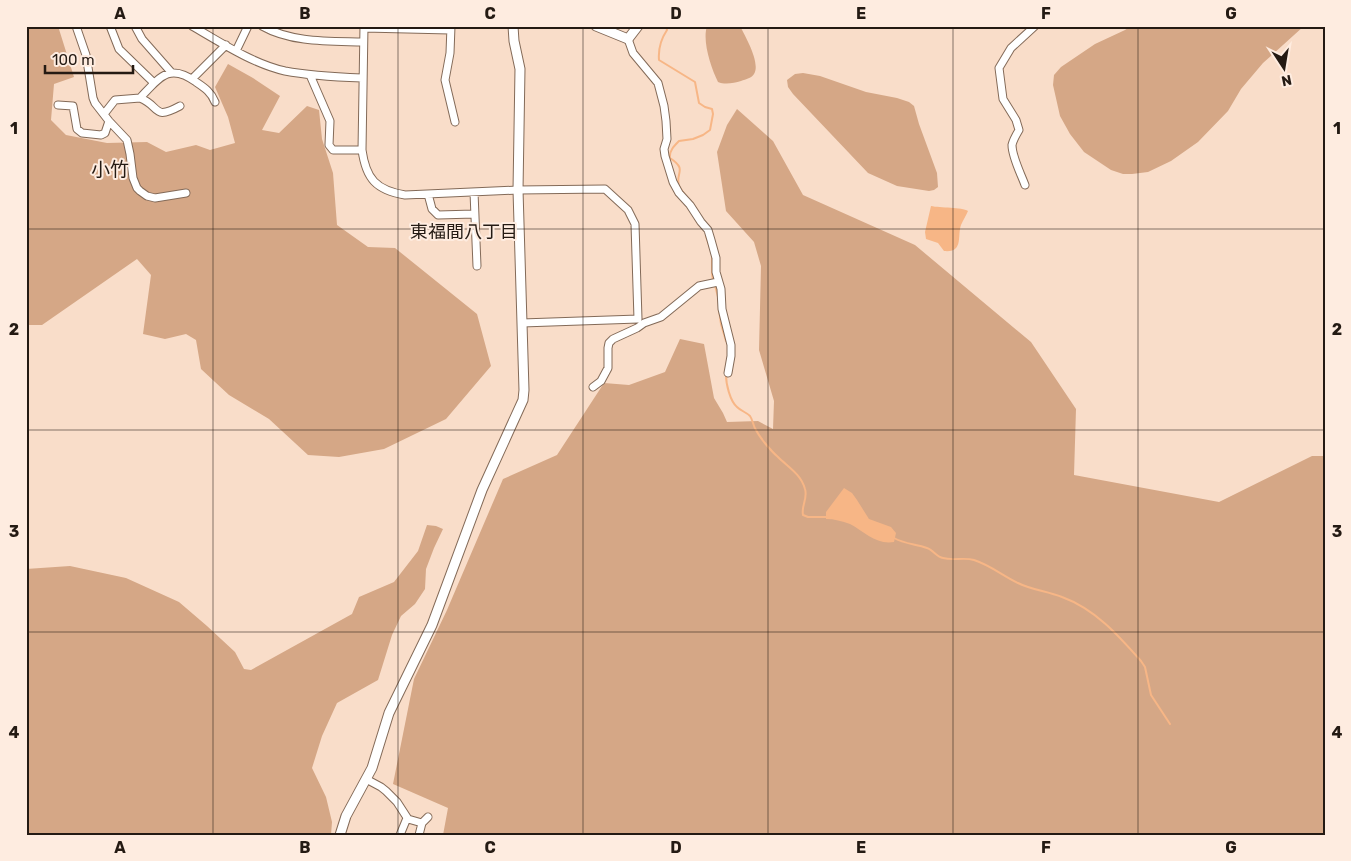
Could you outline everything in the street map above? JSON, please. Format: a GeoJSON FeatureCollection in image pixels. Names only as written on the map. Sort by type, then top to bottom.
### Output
{"type":"FeatureCollection","features":[{"type":"Feature","properties":{"kind":"street"},"geometry":{"type":"LineString","coordinates":[[76,26],[86,55],[93,98],[109,121],[127,140],[133,178],[137,188],[147,196],[156,198],[186,193]]}},
{"type":"Feature","properties":{"kind":"street"},"geometry":{"type":"LineString","coordinates":[[110,26],[119,49],[154,83]]}},
{"type":"Feature","properties":{"kind":"street"},"geometry":{"type":"LineString","coordinates":[[136,26],[142,39],[171,72]]}},
{"type":"Feature","properties":{"kind":"street"},"geometry":{"type":"LineString","coordinates":[[192,26],[258,62],[283,70],[310,75],[362,78]]}},
{"type":"Feature","properties":{"kind":"street"},"geometry":{"type":"LineString","coordinates":[[236,50],[248,26]]}},
{"type":"Feature","properties":{"kind":"street"},"geometry":{"type":"LineString","coordinates":[[262,26],[289,36],[317,41],[363,42]]}},
{"type":"Feature","properties":{"kind":"street"},"geometry":{"type":"LineString","coordinates":[[341,834],[346,816],[372,768],[389,713],[432,625],[482,490],[522,400],[524,390],[518,190],[520,69],[513,26]]}},
{"type":"Feature","properties":{"kind":"street"},"geometry":{"type":"LineString","coordinates":[[596,26],[628,39],[633,53],[658,83],[666,121],[667,139],[664,149],[667,164],[679,194],[690,205],[708,230],[716,258],[716,272],[722,294],[722,309],[731,345],[728,373]]}},
{"type":"Feature","properties":{"kind":"street"},"geometry":{"type":"LineString","coordinates":[[628,39],[638,26]]}},
{"type":"Feature","properties":{"kind":"street"},"geometry":{"type":"LineString","coordinates":[[1025,185],[1013,153],[1013,140],[1018,130],[1016,120],[1003,99],[1000,68],[1011,48],[1035,26]]}},
{"type":"Feature","properties":{"kind":"street"},"geometry":{"type":"LineString","coordinates":[[455,122],[446,80],[450,54],[450,28],[364,27],[362,150],[368,173],[381,188],[405,195],[518,190],[605,189],[628,210],[635,224],[641,321],[637,328],[613,339],[610,343],[608,348],[608,368],[601,380],[593,387]]}},
{"type":"Feature","properties":{"kind":"street"},"geometry":{"type":"LineString","coordinates":[[192,79],[226,45]]}},
{"type":"Feature","properties":{"kind":"street"},"geometry":{"type":"LineString","coordinates":[[140,98],[164,74],[171,72],[185,74],[210,92],[215,102]]}},
{"type":"Feature","properties":{"kind":"street"},"geometry":{"type":"LineString","coordinates":[[310,75],[330,121],[329,145],[333,150],[362,150]]}},
{"type":"Feature","properties":{"kind":"street"},"geometry":{"type":"LineString","coordinates":[[104,114],[115,100],[140,98],[150,103],[156,110],[168,113],[180,106]]}},
{"type":"Feature","properties":{"kind":"street"},"geometry":{"type":"LineString","coordinates":[[58,105],[73,106],[77,128],[82,133],[101,135],[105,133],[109,121]]}},
{"type":"Feature","properties":{"kind":"street"},"geometry":{"type":"LineString","coordinates":[[474,192],[477,266]]}},
{"type":"Feature","properties":{"kind":"street"},"geometry":{"type":"LineString","coordinates":[[428,194],[432,209],[438,215],[474,214]]}},
{"type":"Feature","properties":{"kind":"street"},"geometry":{"type":"LineString","coordinates":[[522,323],[641,321],[661,317],[699,286],[718,282]]}},
{"type":"Feature","properties":{"kind":"street"},"geometry":{"type":"LineString","coordinates":[[366,779],[386,791],[397,802],[407,818],[422,823]]}},
{"type":"Feature","properties":{"kind":"street"},"geometry":{"type":"LineString","coordinates":[[419,835],[422,823],[428,817]]}},
{"type":"Feature","properties":{"kind":"street"},"geometry":{"type":"LineString","coordinates":[[400,835],[407,818]]}},
{"type":"Feature","properties":{"kind":"shaded area"},"geometry":{"type":"Polygon","coordinates":[[[26,26],[58,26],[74,77],[54,84],[51,120],[66,135],[107,143],[147,142],[166,152],[196,145],[210,150],[235,143],[228,117],[215,87],[228,64],[280,96],[262,130],[279,133],[307,106],[319,110],[322,139],[333,173],[337,225],[368,247],[395,248],[477,314],[491,366],[446,419],[384,449],[339,457],[308,455],[269,419],[229,395],[201,369],[196,340],[186,334],[165,339],[143,334],[151,275],[137,259],[42,325],[26,325],[26,26]]]}},
{"type":"Feature","properties":{"kind":"shaded area"},"geometry":{"type":"Polygon","coordinates":[[[707,26],[740,26],[754,57],[756,69],[752,76],[732,83],[718,82],[706,47],[707,26]]]}},
{"type":"Feature","properties":{"kind":"shaded area"},"geometry":{"type":"Polygon","coordinates":[[[1131,26],[1304,26],[1263,63],[1241,89],[1228,111],[1198,142],[1171,161],[1148,172],[1123,174],[1111,170],[1084,152],[1070,134],[1060,116],[1053,85],[1054,75],[1061,67],[1095,44],[1131,26]]]}},
{"type":"Feature","properties":{"kind":"shaded area"},"geometry":{"type":"Polygon","coordinates":[[[803,73],[820,76],[866,92],[897,98],[914,106],[937,173],[938,187],[929,191],[897,186],[868,173],[788,87],[787,80],[795,74],[803,73]]]}},
{"type":"Feature","properties":{"kind":"shaded area"},"geometry":{"type":"Polygon","coordinates":[[[737,109],[773,141],[803,195],[915,245],[1031,342],[1076,409],[1074,475],[1219,502],[1312,456],[1325,456],[1325,835],[443,835],[448,808],[393,784],[414,679],[447,610],[503,479],[557,455],[604,383],[629,385],[665,372],[680,339],[704,344],[714,398],[727,422],[758,421],[773,429],[774,401],[759,350],[761,266],[754,242],[726,211],[717,152],[727,125],[737,109]]]}},
{"type":"Feature","properties":{"kind":"shaded area"},"geometry":{"type":"Polygon","coordinates":[[[931,206],[968,211],[961,225],[959,243],[955,249],[944,251],[938,243],[926,239],[925,232],[931,206]]]}},
{"type":"Feature","properties":{"kind":"shaded area"},"geometry":{"type":"Polygon","coordinates":[[[844,488],[852,493],[869,519],[891,527],[896,533],[894,542],[876,540],[850,524],[826,519],[826,512],[844,488]]]}},
{"type":"Feature","properties":{"kind":"shaded area"},"geometry":{"type":"Polygon","coordinates":[[[427,525],[443,529],[426,569],[425,589],[415,604],[401,616],[392,635],[378,680],[337,703],[322,736],[312,768],[326,797],[332,822],[331,835],[26,835],[26,569],[70,566],[126,578],[179,602],[235,652],[244,669],[251,670],[352,614],[359,597],[394,582],[418,551],[427,525]]]}},
{"type":"Feature","properties":{"kind":"waterway"},"geometry":{"type":"LineString","coordinates":[[666,26],[667,30],[662,40],[659,60],[695,82],[699,103],[712,109],[713,114],[710,130],[693,139],[679,141],[670,153],[670,158],[680,168],[679,186],[698,212]]}},
{"type":"Feature","properties":{"kind":"waterway"},"geometry":{"type":"LineString","coordinates":[[706,236],[710,248]]}},
{"type":"Feature","properties":{"kind":"waterway"},"geometry":{"type":"LineString","coordinates":[[712,258],[713,280]]}},
{"type":"Feature","properties":{"kind":"waterway"},"geometry":{"type":"LineString","coordinates":[[715,285],[718,297]]}},
{"type":"Feature","properties":{"kind":"waterway"},"geometry":{"type":"LineString","coordinates":[[719,309],[726,341]]}},
{"type":"Feature","properties":{"kind":"waterway"},"geometry":{"type":"LineString","coordinates":[[726,375],[732,401],[750,416],[763,440],[797,475],[803,484],[806,492],[803,515],[808,517],[828,517]]}},
{"type":"Feature","properties":{"kind":"waterway"},"geometry":{"type":"LineString","coordinates":[[894,538],[902,542],[927,548],[943,558],[970,559],[980,562],[1023,585],[1062,597],[1085,608],[1115,632],[1141,661],[1145,667],[1151,695],[1170,724]]}},
{"type":"Feature","properties":{"kind":"district","name":"小竹"},"geometry":{"type":"Point","coordinates":[110,169]}},
{"type":"Feature","properties":{"kind":"district","name":"東福間八丁目"},"geometry":{"type":"Point","coordinates":[464,232]}}]}
